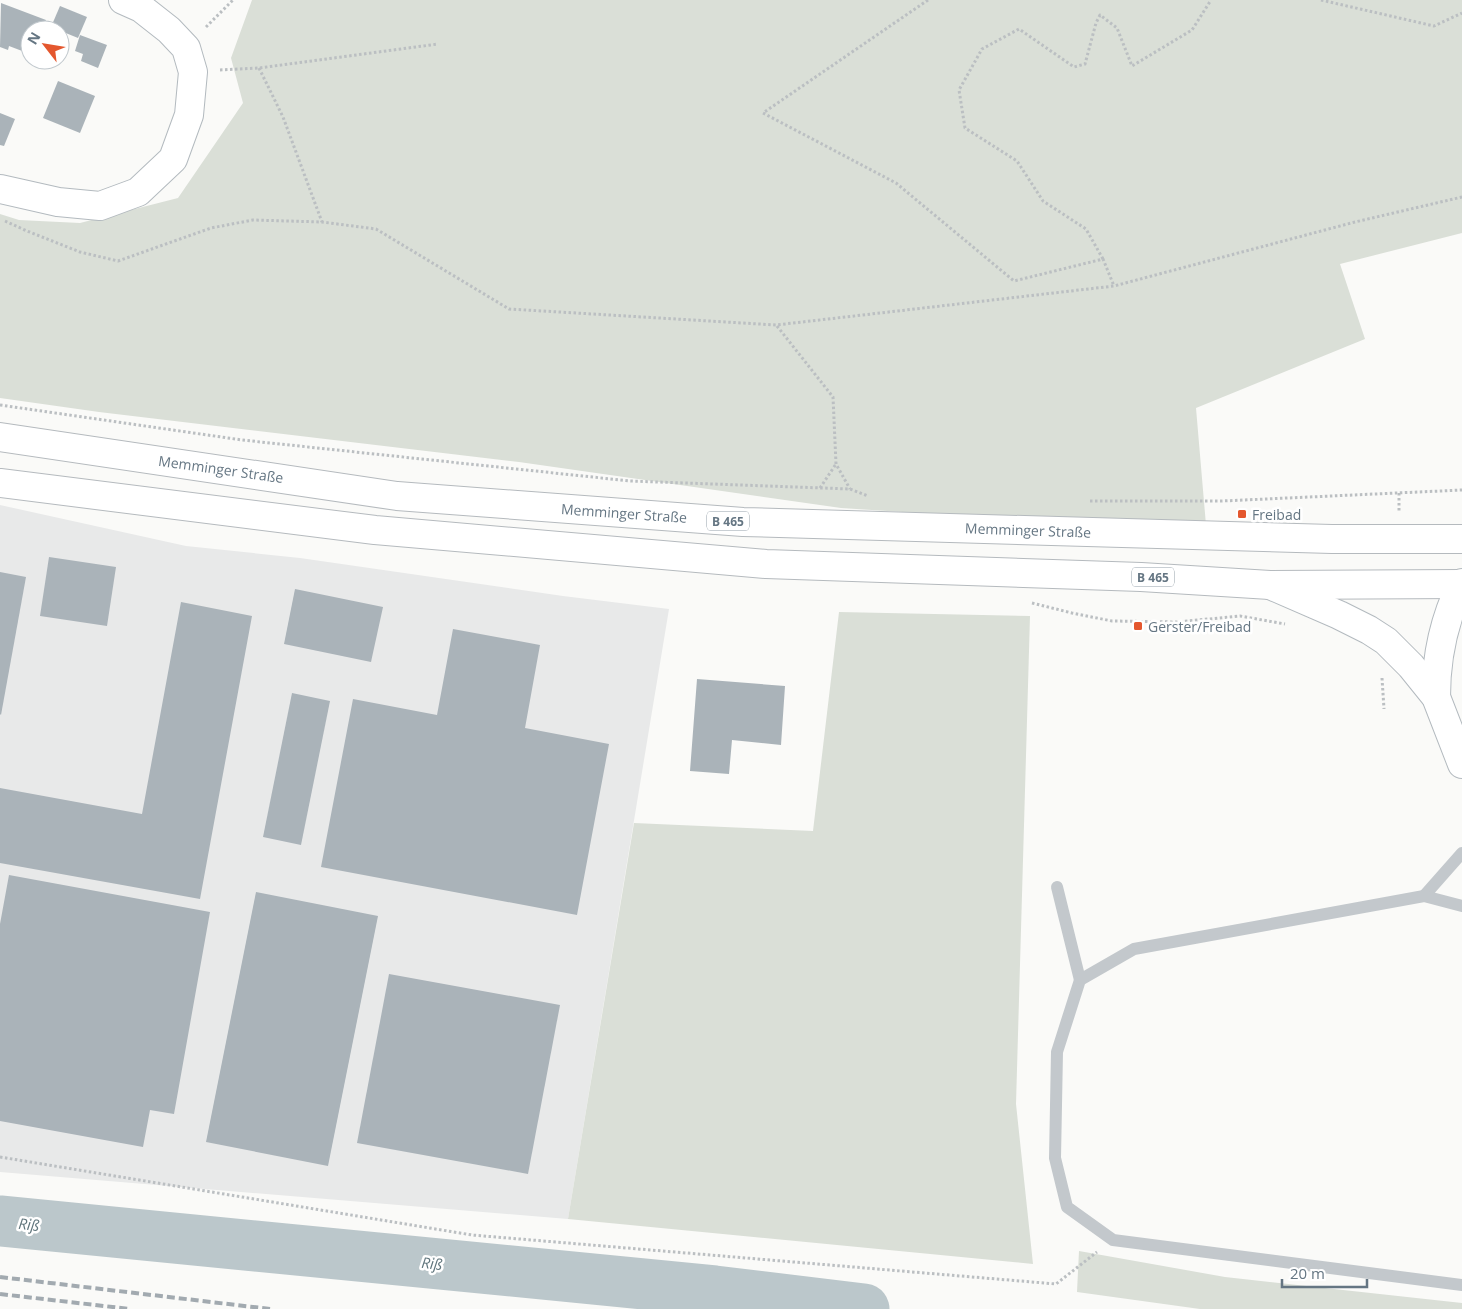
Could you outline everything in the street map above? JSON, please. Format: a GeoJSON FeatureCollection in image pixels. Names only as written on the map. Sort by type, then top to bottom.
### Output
{"type":"FeatureCollection","features":[{"type":"Feature","properties":{"kind":"main road"},"geometry":{"type":"LineString","coordinates":[[0,188],[58,202],[100,206],[138,192],[173,159],[189,115],[190,60],[169,30],[141,8],[123,0]]}},
{"type":"Feature","properties":{"kind":"main road","name":"Memminger Straße"},"geometry":{"type":"LineString","coordinates":[[0,436],[397,496],[743,522],[1332,539],[1462,539]]}},
{"type":"Feature","properties":{"kind":"main road","name":"B 465"},"geometry":{"type":"LineString","coordinates":[[0,483],[375,530],[766,564],[1141,577],[1270,585],[1462,584]]}},
{"type":"Feature","properties":{"kind":"main road"},"geometry":{"type":"LineString","coordinates":[[1436,697],[1439,653],[1445,620],[1462,584]]}},
{"type":"Feature","properties":{"kind":"main road"},"geometry":{"type":"LineString","coordinates":[[1270,585],[1339,615],[1386,641],[1411,666],[1436,697],[1462,764]]}},
{"type":"Feature","properties":{"kind":"lane"},"geometry":{"type":"LineString","coordinates":[[1424,896],[1462,852]]}},
{"type":"Feature","properties":{"kind":"lane"},"geometry":{"type":"LineString","coordinates":[[1057,887],[1080,980],[1057,1052],[1056,1158],[1067,1207],[1113,1240],[1462,1285]]}},
{"type":"Feature","properties":{"kind":"lane"},"geometry":{"type":"LineString","coordinates":[[1080,980],[1134,948],[1424,896],[1462,906]]}},
{"type":"Feature","properties":{"kind":"path"},"geometry":{"type":"LineString","coordinates":[[233,0],[190,60],[260,68],[438,44]]}},
{"type":"Feature","properties":{"kind":"path"},"geometry":{"type":"LineString","coordinates":[[928,0],[763,113],[896,183],[1014,281],[1103,259]]}},
{"type":"Feature","properties":{"kind":"path"},"geometry":{"type":"LineString","coordinates":[[1114,286],[1103,259],[1086,229],[1043,201],[1017,161],[966,128],[959,90],[982,49],[1019,29],[1074,67],[1085,64],[1096,23],[1100,16],[1117,28],[1132,66],[1192,30],[1210,0]]}},
{"type":"Feature","properties":{"kind":"path"},"geometry":{"type":"LineString","coordinates":[[1321,0],[1434,26],[1462,13]]}},
{"type":"Feature","properties":{"kind":"path"},"geometry":{"type":"LineString","coordinates":[[260,68],[283,117],[322,222]]}},
{"type":"Feature","properties":{"kind":"path"},"geometry":{"type":"LineString","coordinates":[[0,218],[80,252],[118,261],[219,226],[253,220],[322,222],[376,229],[509,309],[776,325],[1114,286],[1355,222],[1462,197]]}},
{"type":"Feature","properties":{"kind":"path"},"geometry":{"type":"LineString","coordinates":[[776,325],[833,397],[836,464],[850,490]]}},
{"type":"Feature","properties":{"kind":"path"},"geometry":{"type":"LineString","coordinates":[[0,405],[242,440],[610,479],[850,490],[875,499]]}},
{"type":"Feature","properties":{"kind":"path"},"geometry":{"type":"LineString","coordinates":[[820,488],[836,464]]}},
{"type":"Feature","properties":{"kind":"path"},"geometry":{"type":"LineString","coordinates":[[1082,502],[1222,501],[1462,490]]}},
{"type":"Feature","properties":{"kind":"path"},"geometry":{"type":"LineString","coordinates":[[1382,672],[1384,709]]}},
{"type":"Feature","properties":{"kind":"path"},"geometry":{"type":"LineString","coordinates":[[0,1156],[472,1235],[1056,1284],[1113,1240]]}},
{"type":"Feature","properties":{"kind":"shaded area"},"geometry":{"type":"Polygon","coordinates":[[[252,0],[1462,0],[1462,233],[1340,264],[1365,339],[1196,408],[1206,525],[1011,519],[841,508],[519,462],[99,412],[0,398],[0,214],[19,220],[80,223],[178,198],[243,103],[231,58],[252,0]]]}},
{"type":"Feature","properties":{"kind":"shaded area"},"geometry":{"type":"Polygon","coordinates":[[[0,505],[186,546],[300,558],[563,596],[669,609],[568,1219],[0,1172],[0,505]]]}},
{"type":"Feature","properties":{"kind":"shaded area"},"geometry":{"type":"Polygon","coordinates":[[[839,612],[1030,616],[1016,1104],[1033,1264],[568,1219],[634,823],[813,831],[839,612]]]}},
{"type":"Feature","properties":{"kind":"shaded area"},"geometry":{"type":"Polygon","coordinates":[[[1079,1251],[1225,1277],[1462,1303],[1462,1309],[1200,1309],[1077,1292],[1079,1251]]]}},
{"type":"Feature","properties":{"kind":"building"},"geometry":{"type":"Polygon","coordinates":[[[1,3],[46,20],[20,20],[20,50],[9,46],[8,50],[0,47],[1,3]]]}},
{"type":"Feature","properties":{"kind":"building"},"geometry":{"type":"Polygon","coordinates":[[[60,6],[87,17],[78,38],[70,35],[70,20],[54,20],[60,6]]]}},
{"type":"Feature","properties":{"kind":"building"},"geometry":{"type":"Polygon","coordinates":[[[80,35],[107,45],[98,68],[81,61],[83,54],[75,51],[80,35]]]}},
{"type":"Feature","properties":{"kind":"building"},"geometry":{"type":"Polygon","coordinates":[[[58,81],[95,96],[80,133],[43,118],[58,81]]]}},
{"type":"Feature","properties":{"kind":"building"},"geometry":{"type":"Polygon","coordinates":[[[0,113],[15,119],[4,146],[0,145],[0,113]]]}},
{"type":"Feature","properties":{"kind":"building"},"geometry":{"type":"Polygon","coordinates":[[[49,557],[116,567],[107,626],[40,616],[49,557]]]}},
{"type":"Feature","properties":{"kind":"building"},"geometry":{"type":"Polygon","coordinates":[[[0,572],[26,577],[1,715],[0,714],[0,572]]]}},
{"type":"Feature","properties":{"kind":"building"},"geometry":{"type":"Polygon","coordinates":[[[295,589],[383,607],[371,662],[284,644],[295,589]]]}},
{"type":"Feature","properties":{"kind":"building"},"geometry":{"type":"Polygon","coordinates":[[[181,602],[252,616],[200,899],[0,863],[0,788],[142,814],[181,602]]]}},
{"type":"Feature","properties":{"kind":"building"},"geometry":{"type":"Polygon","coordinates":[[[453,629],[540,645],[525,728],[609,744],[577,915],[321,867],[353,699],[437,715],[453,629]]]}},
{"type":"Feature","properties":{"kind":"building"},"geometry":{"type":"Polygon","coordinates":[[[697,679],[785,686],[781,745],[732,740],[729,774],[690,771],[697,679]]]}},
{"type":"Feature","properties":{"kind":"building"},"geometry":{"type":"Polygon","coordinates":[[[292,693],[330,701],[301,845],[263,837],[292,693]]]}},
{"type":"Feature","properties":{"kind":"building"},"geometry":{"type":"Polygon","coordinates":[[[9,875],[210,912],[174,1114],[150,1110],[143,1147],[0,1121],[0,924],[9,875]]]}},
{"type":"Feature","properties":{"kind":"building"},"geometry":{"type":"Polygon","coordinates":[[[256,892],[378,916],[328,1166],[206,1142],[256,892]]]}},
{"type":"Feature","properties":{"kind":"building"},"geometry":{"type":"Polygon","coordinates":[[[389,974],[560,1005],[528,1174],[357,1143],[389,974]]]}},
{"type":"Feature","properties":{"kind":"waterway","name":"Riß"},"geometry":{"type":"LineString","coordinates":[[0,1221],[715,1291],[864,1309]]}},
{"type":"Feature","properties":{"kind":"railway"},"geometry":{"type":"LineString","coordinates":[[0,1277],[270,1309]]}},
{"type":"Feature","properties":{"kind":"railway"},"geometry":{"type":"LineString","coordinates":[[0,1294],[130,1309]]}},
{"type":"Feature","properties":{"kind":"place","name":"Freibad"},"geometry":{"type":"Point","coordinates":[1242,514]}},
{"type":"Feature","properties":{"kind":"place","name":"Gerster/Freibad"},"geometry":{"type":"Point","coordinates":[1138,626]}}]}
